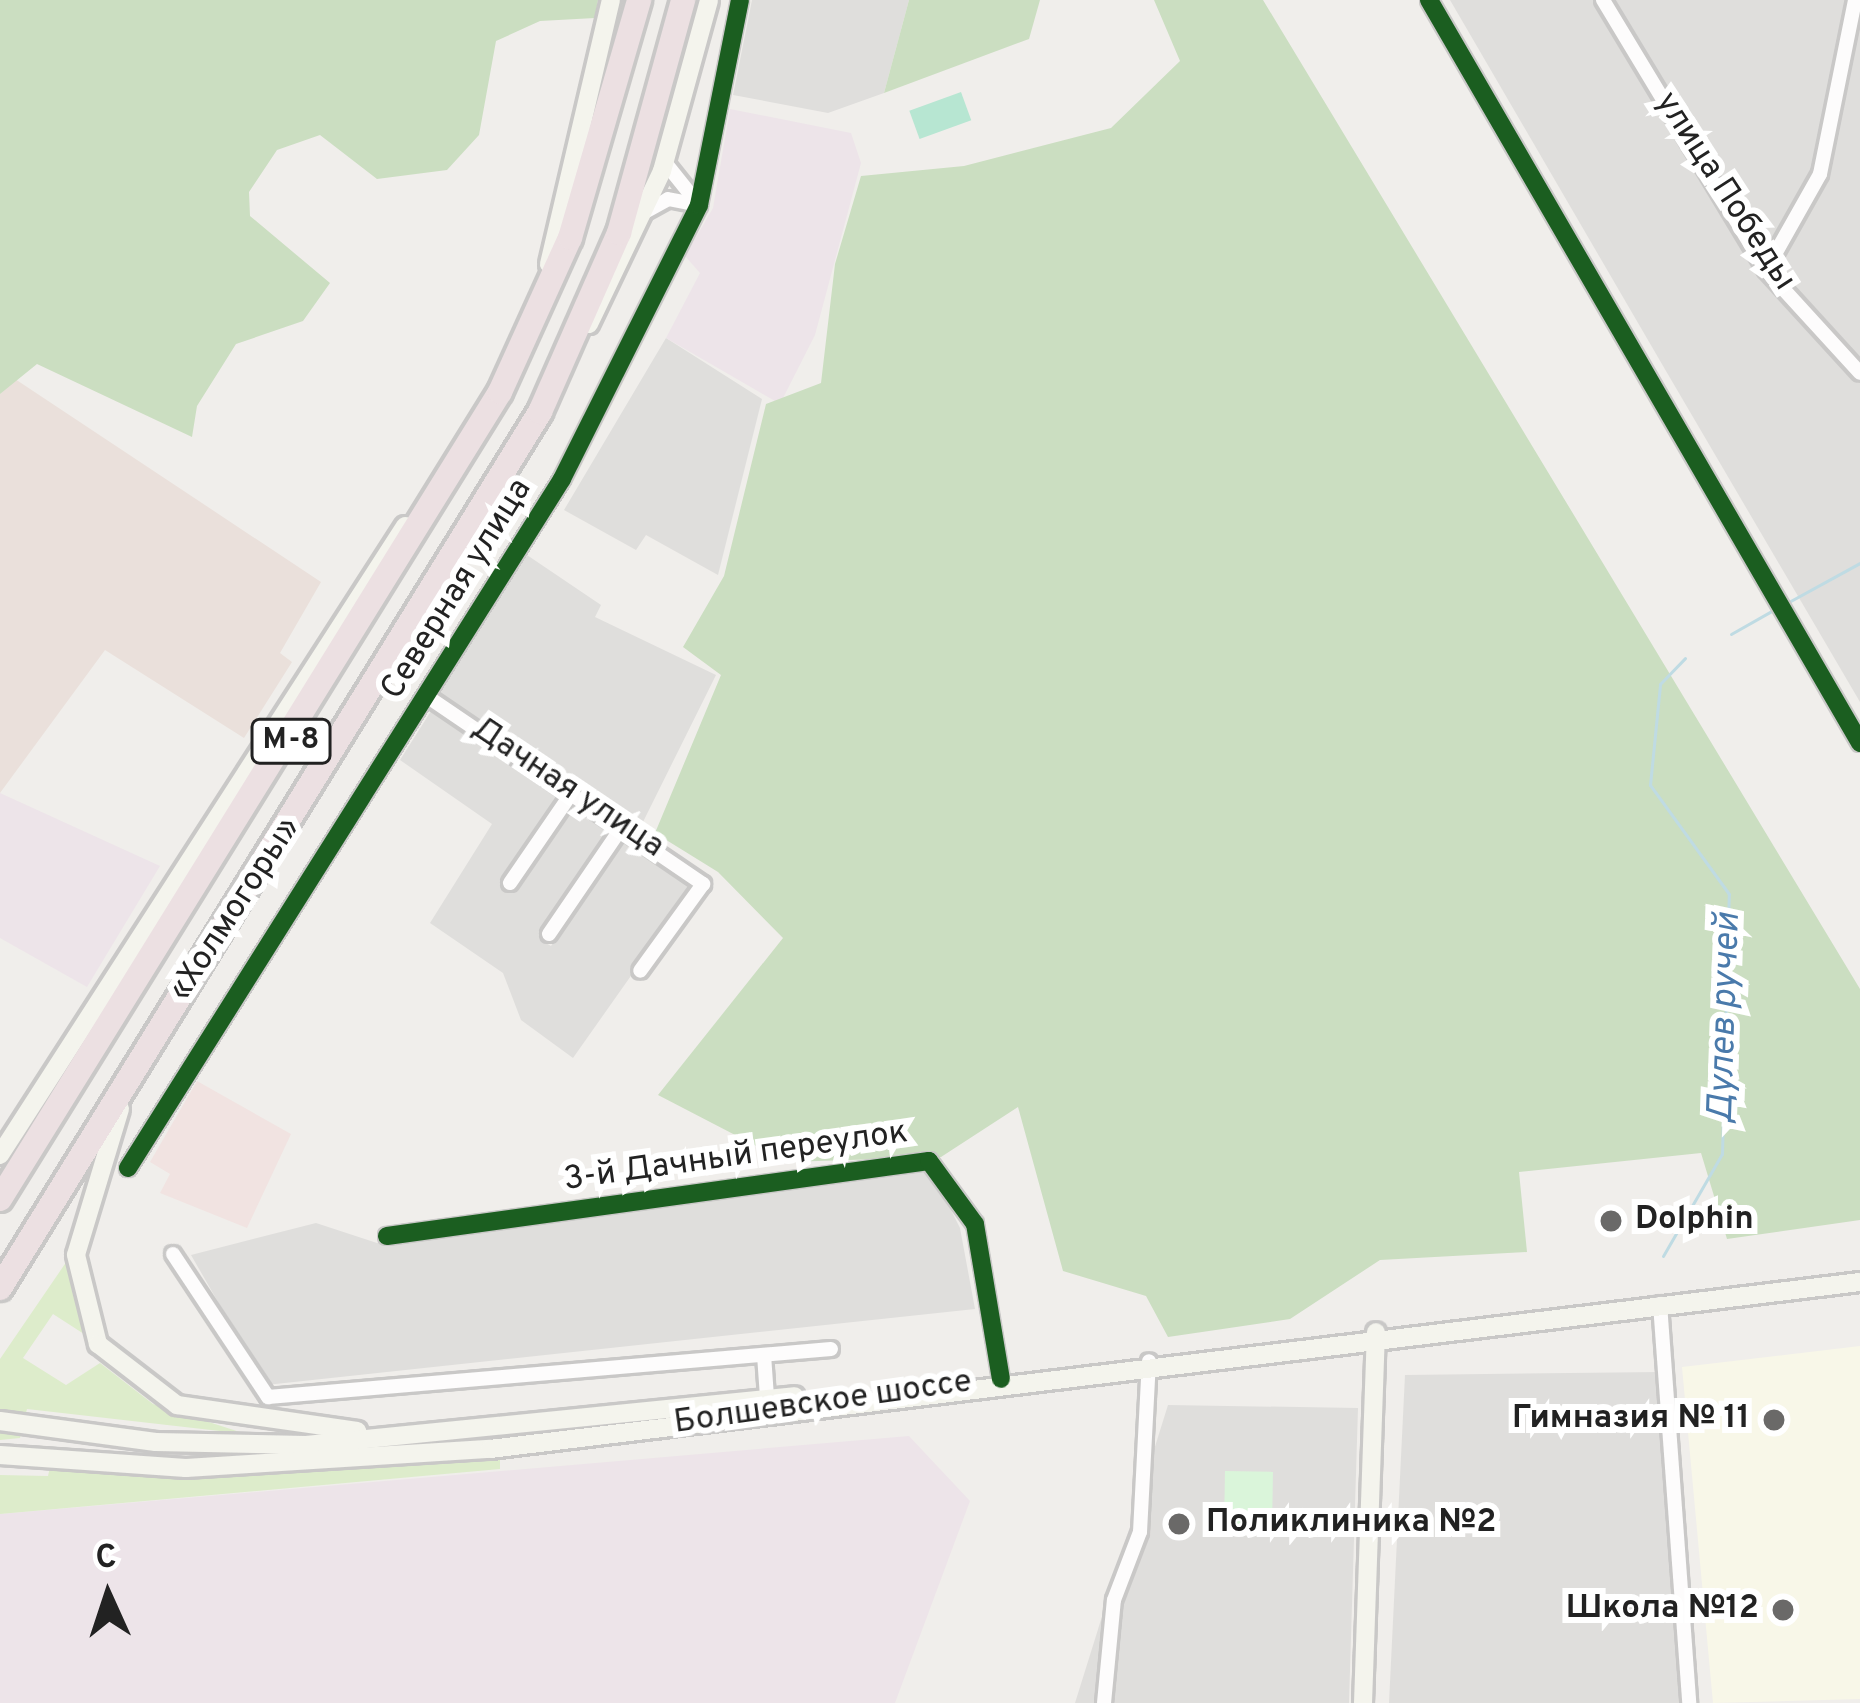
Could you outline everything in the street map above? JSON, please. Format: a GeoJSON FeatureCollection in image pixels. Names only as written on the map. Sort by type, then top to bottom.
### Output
{"type":"FeatureCollection","features":[{"type":"Feature","properties":{"kind":"highway","name":"«Холмогоры»"},"geometry":{"type":"LineString","coordinates":[[0,1199],[475,438],[536,318],[606,129],[639,0]]}},
{"type":"Feature","properties":{"kind":"highway","name":"«Холмогоры»"},"geometry":{"type":"LineString","coordinates":[[0,1288],[353,730],[559,375],[619,233],[682,0]]}},
{"type":"Feature","properties":{"kind":"main road"},"geometry":{"type":"LineString","coordinates":[[536,318],[611,0]]}},
{"type":"Feature","properties":{"kind":"main road"},"geometry":{"type":"LineString","coordinates":[[559,375],[646,212],[667,156],[709,0]]}},
{"type":"Feature","properties":{"kind":"main road"},"geometry":{"type":"LineString","coordinates":[[0,1155],[280,707],[475,438]]}},
{"type":"Feature","properties":{"kind":"main road"},"geometry":{"type":"LineString","coordinates":[[142,1057],[76,1255],[88,1320],[118,1368],[158,1398],[244,1423],[464,1429]]}},
{"type":"Feature","properties":{"kind":"main road"},"geometry":{"type":"LineString","coordinates":[[0,1298],[15,1264]]}},
{"type":"Feature","properties":{"kind":"main road","name":"Болшевское шоссе"},"geometry":{"type":"LineString","coordinates":[[0,1455],[186,1468],[368,1460],[1376,1333],[1860,1282]]}},
{"type":"Feature","properties":{"kind":"main road"},"geometry":{"type":"LineString","coordinates":[[1363,1703],[1376,1333]]}},
{"type":"Feature","properties":{"kind":"main road"},"geometry":{"type":"LineString","coordinates":[[0,1421],[231,1445],[464,1429],[767,1397],[882,1393]]}},
{"type":"Feature","properties":{"kind":"street","name":"Северная улица"},"geometry":{"type":"LineString","coordinates":[[128,1168],[562,479],[699,205],[740,0]]}},
{"type":"Feature","properties":{"kind":"street"},"geometry":{"type":"LineString","coordinates":[[1429,0],[1860,742]]}},
{"type":"Feature","properties":{"kind":"street","name":"улица Победы"},"geometry":{"type":"LineString","coordinates":[[1603,0],[1766,271],[1860,373]]}},
{"type":"Feature","properties":{"kind":"street"},"geometry":{"type":"LineString","coordinates":[[1766,271],[1820,174],[1855,0]]}},
{"type":"Feature","properties":{"kind":"street"},"geometry":{"type":"LineString","coordinates":[[667,156],[676,189],[699,205]]}},
{"type":"Feature","properties":{"kind":"street"},"geometry":{"type":"LineString","coordinates":[[646,212],[668,199],[699,205]]}},
{"type":"Feature","properties":{"kind":"street","name":"Дачная улица"},"geometry":{"type":"LineString","coordinates":[[428,697],[624,824],[703,884],[640,970]]}},
{"type":"Feature","properties":{"kind":"street"},"geometry":{"type":"LineString","coordinates":[[510,883],[573,791]]}},
{"type":"Feature","properties":{"kind":"street"},"geometry":{"type":"LineString","coordinates":[[549,934],[624,824]]}},
{"type":"Feature","properties":{"kind":"street","name":"3-й Дачный переулок"},"geometry":{"type":"LineString","coordinates":[[387,1236],[929,1161],[975,1225],[1001,1379]]}},
{"type":"Feature","properties":{"kind":"street"},"geometry":{"type":"LineString","coordinates":[[173,1254],[268,1397],[831,1349]]}},
{"type":"Feature","properties":{"kind":"street"},"geometry":{"type":"LineString","coordinates":[[1660,1304],[1689,1703]]}},
{"type":"Feature","properties":{"kind":"street"},"geometry":{"type":"LineString","coordinates":[[764,1355],[767,1397]]}},
{"type":"Feature","properties":{"kind":"street"},"geometry":{"type":"LineString","coordinates":[[1104,1703],[1114,1600],[1139,1532],[1149,1361]]}},
{"type":"Feature","properties":{"kind":"shaded area"},"geometry":{"type":"Polygon","coordinates":[[[752,0],[909,0],[884,93],[828,113],[733,95],[752,0]]]}},
{"type":"Feature","properties":{"kind":"shaded area"},"geometry":{"type":"Polygon","coordinates":[[[1450,0],[1860,0],[1860,702],[1666,371],[1450,0]]]}},
{"type":"Feature","properties":{"kind":"shaded area"},"geometry":{"type":"Polygon","coordinates":[[[730,109],[851,133],[861,163],[815,335],[780,404],[666,338],[700,273],[685,256],[713,208],[730,109]]]}},
{"type":"Feature","properties":{"kind":"shaded area"},"geometry":{"type":"Polygon","coordinates":[[[666,338],[762,399],[718,575],[646,535],[636,550],[564,510],[666,338]]]}},
{"type":"Feature","properties":{"kind":"shaded area"},"geometry":{"type":"Polygon","coordinates":[[[12,377],[321,582],[280,653],[292,662],[244,738],[105,650],[0,793],[0,394],[12,377]]]}},
{"type":"Feature","properties":{"kind":"shaded area"},"geometry":{"type":"Polygon","coordinates":[[[524,553],[601,605],[595,617],[716,675],[641,826],[437,694],[524,553]]]}},
{"type":"Feature","properties":{"kind":"shaded area"},"geometry":{"type":"Polygon","coordinates":[[[433,708],[568,794],[500,886],[509,893],[571,806],[610,831],[539,939],[551,946],[625,838],[695,885],[573,1058],[521,1020],[503,973],[430,923],[492,824],[400,760],[433,708]]]}},
{"type":"Feature","properties":{"kind":"shaded area"},"geometry":{"type":"Polygon","coordinates":[[[0,793],[160,866],[87,987],[0,938],[0,793]]]}},
{"type":"Feature","properties":{"kind":"shaded area"},"geometry":{"type":"Polygon","coordinates":[[[197,1081],[291,1134],[247,1228],[160,1193],[170,1174],[150,1162],[197,1081]]]}},
{"type":"Feature","properties":{"kind":"shaded area"},"geometry":{"type":"Polygon","coordinates":[[[930,1168],[960,1228],[975,1309],[266,1385],[191,1255],[316,1223],[377,1243],[423,1239],[930,1168]]]}},
{"type":"Feature","properties":{"kind":"shaded area","name":"Гимназия № 11"},"geometry":{"type":"Polygon","coordinates":[[[1860,1346],[1860,1699],[1713,1703],[1682,1367],[1860,1346]]]}},
{"type":"Feature","properties":{"kind":"shaded area"},"geometry":{"type":"Polygon","coordinates":[[[1660,1372],[1691,1703],[1389,1703],[1405,1375],[1660,1372]]]}},
{"type":"Feature","properties":{"kind":"shaded area"},"geometry":{"type":"Polygon","coordinates":[[[1168,1405],[1358,1408],[1349,1703],[1075,1703],[1168,1405]]]}},
{"type":"Feature","properties":{"kind":"shaded area"},"geometry":{"type":"Polygon","coordinates":[[[909,1436],[970,1501],[895,1703],[0,1703],[0,1514],[909,1436]]]}},
{"type":"Feature","properties":{"kind":"green space"},"geometry":{"type":"Polygon","coordinates":[[[0,0],[598,0],[595,18],[540,21],[496,41],[479,135],[447,170],[377,179],[320,135],[277,150],[249,192],[250,216],[330,283],[303,321],[236,344],[197,406],[192,437],[37,364],[0,394],[0,0]]]}},
{"type":"Feature","properties":{"kind":"green space"},"geometry":{"type":"Polygon","coordinates":[[[909,0],[1040,0],[1029,39],[884,93],[909,0]]]}},
{"type":"Feature","properties":{"kind":"green space"},"geometry":{"type":"Polygon","coordinates":[[[1154,0],[1263,0],[1860,989],[1860,1220],[1727,1239],[1701,1153],[1519,1172],[1527,1252],[1380,1260],[1290,1319],[1168,1337],[1146,1296],[1063,1271],[1018,1107],[941,1157],[787,1162],[658,1095],[783,938],[718,872],[655,833],[721,675],[683,647],[724,576],[766,404],[821,383],[835,264],[861,176],[964,166],[1111,128],[1180,61],[1154,0]]]}},
{"type":"Feature","properties":{"kind":"green space"},"geometry":{"type":"Polygon","coordinates":[[[961,92],[971,120],[920,139],[909,111],[961,92]]]}},
{"type":"Feature","properties":{"kind":"green space"},"geometry":{"type":"Polygon","coordinates":[[[69,1258],[84,1334],[53,1314],[23,1358],[66,1385],[100,1363],[153,1404],[246,1434],[27,1409],[20,1438],[0,1440],[0,1359],[69,1258]]]}},
{"type":"Feature","properties":{"kind":"green space"},"geometry":{"type":"Polygon","coordinates":[[[500,1460],[500,1469],[0,1514],[0,1475],[48,1476],[51,1463],[191,1478],[500,1460]]]}},
{"type":"Feature","properties":{"kind":"green space"},"geometry":{"type":"Polygon","coordinates":[[[1225,1471],[1273,1472],[1272,1534],[1224,1533],[1225,1471]]]}},
{"type":"Feature","properties":{"kind":"waterway","name":"Дулев ручей"},"geometry":{"type":"LineString","coordinates":[[1785,604],[1860,563]]}},
{"type":"Feature","properties":{"kind":"waterway","name":"Дулев ручей"},"geometry":{"type":"LineString","coordinates":[[1731,634],[1777,608]]}},
{"type":"Feature","properties":{"kind":"waterway","name":"Дулев ручей"},"geometry":{"type":"LineString","coordinates":[[1663,1256],[1722,1154],[1729,894],[1650,785],[1660,684],[1685,658]]}},
{"type":"Feature","properties":{"kind":"cycle path"},"geometry":{"type":"LineString","coordinates":[[128,1168],[562,479],[699,205],[740,0]]}},
{"type":"Feature","properties":{"kind":"cycle path"},"geometry":{"type":"LineString","coordinates":[[1429,0],[1860,743]]}},
{"type":"Feature","properties":{"kind":"cycle path"},"geometry":{"type":"LineString","coordinates":[[387,1236],[929,1161],[975,1224],[1001,1379]]}},
{"type":"Feature","properties":{"kind":"place","name":"Dolphin"},"geometry":{"type":"Point","coordinates":[1611,1221]}},
{"type":"Feature","properties":{"kind":"place","name":"Гимназия № 11"},"geometry":{"type":"Point","coordinates":[1774,1420]}},
{"type":"Feature","properties":{"kind":"place","name":"Поликлиника №2"},"geometry":{"type":"Point","coordinates":[1179,1524]}},
{"type":"Feature","properties":{"kind":"place","name":"Школа №12"},"geometry":{"type":"Point","coordinates":[1783,1610]}}]}
